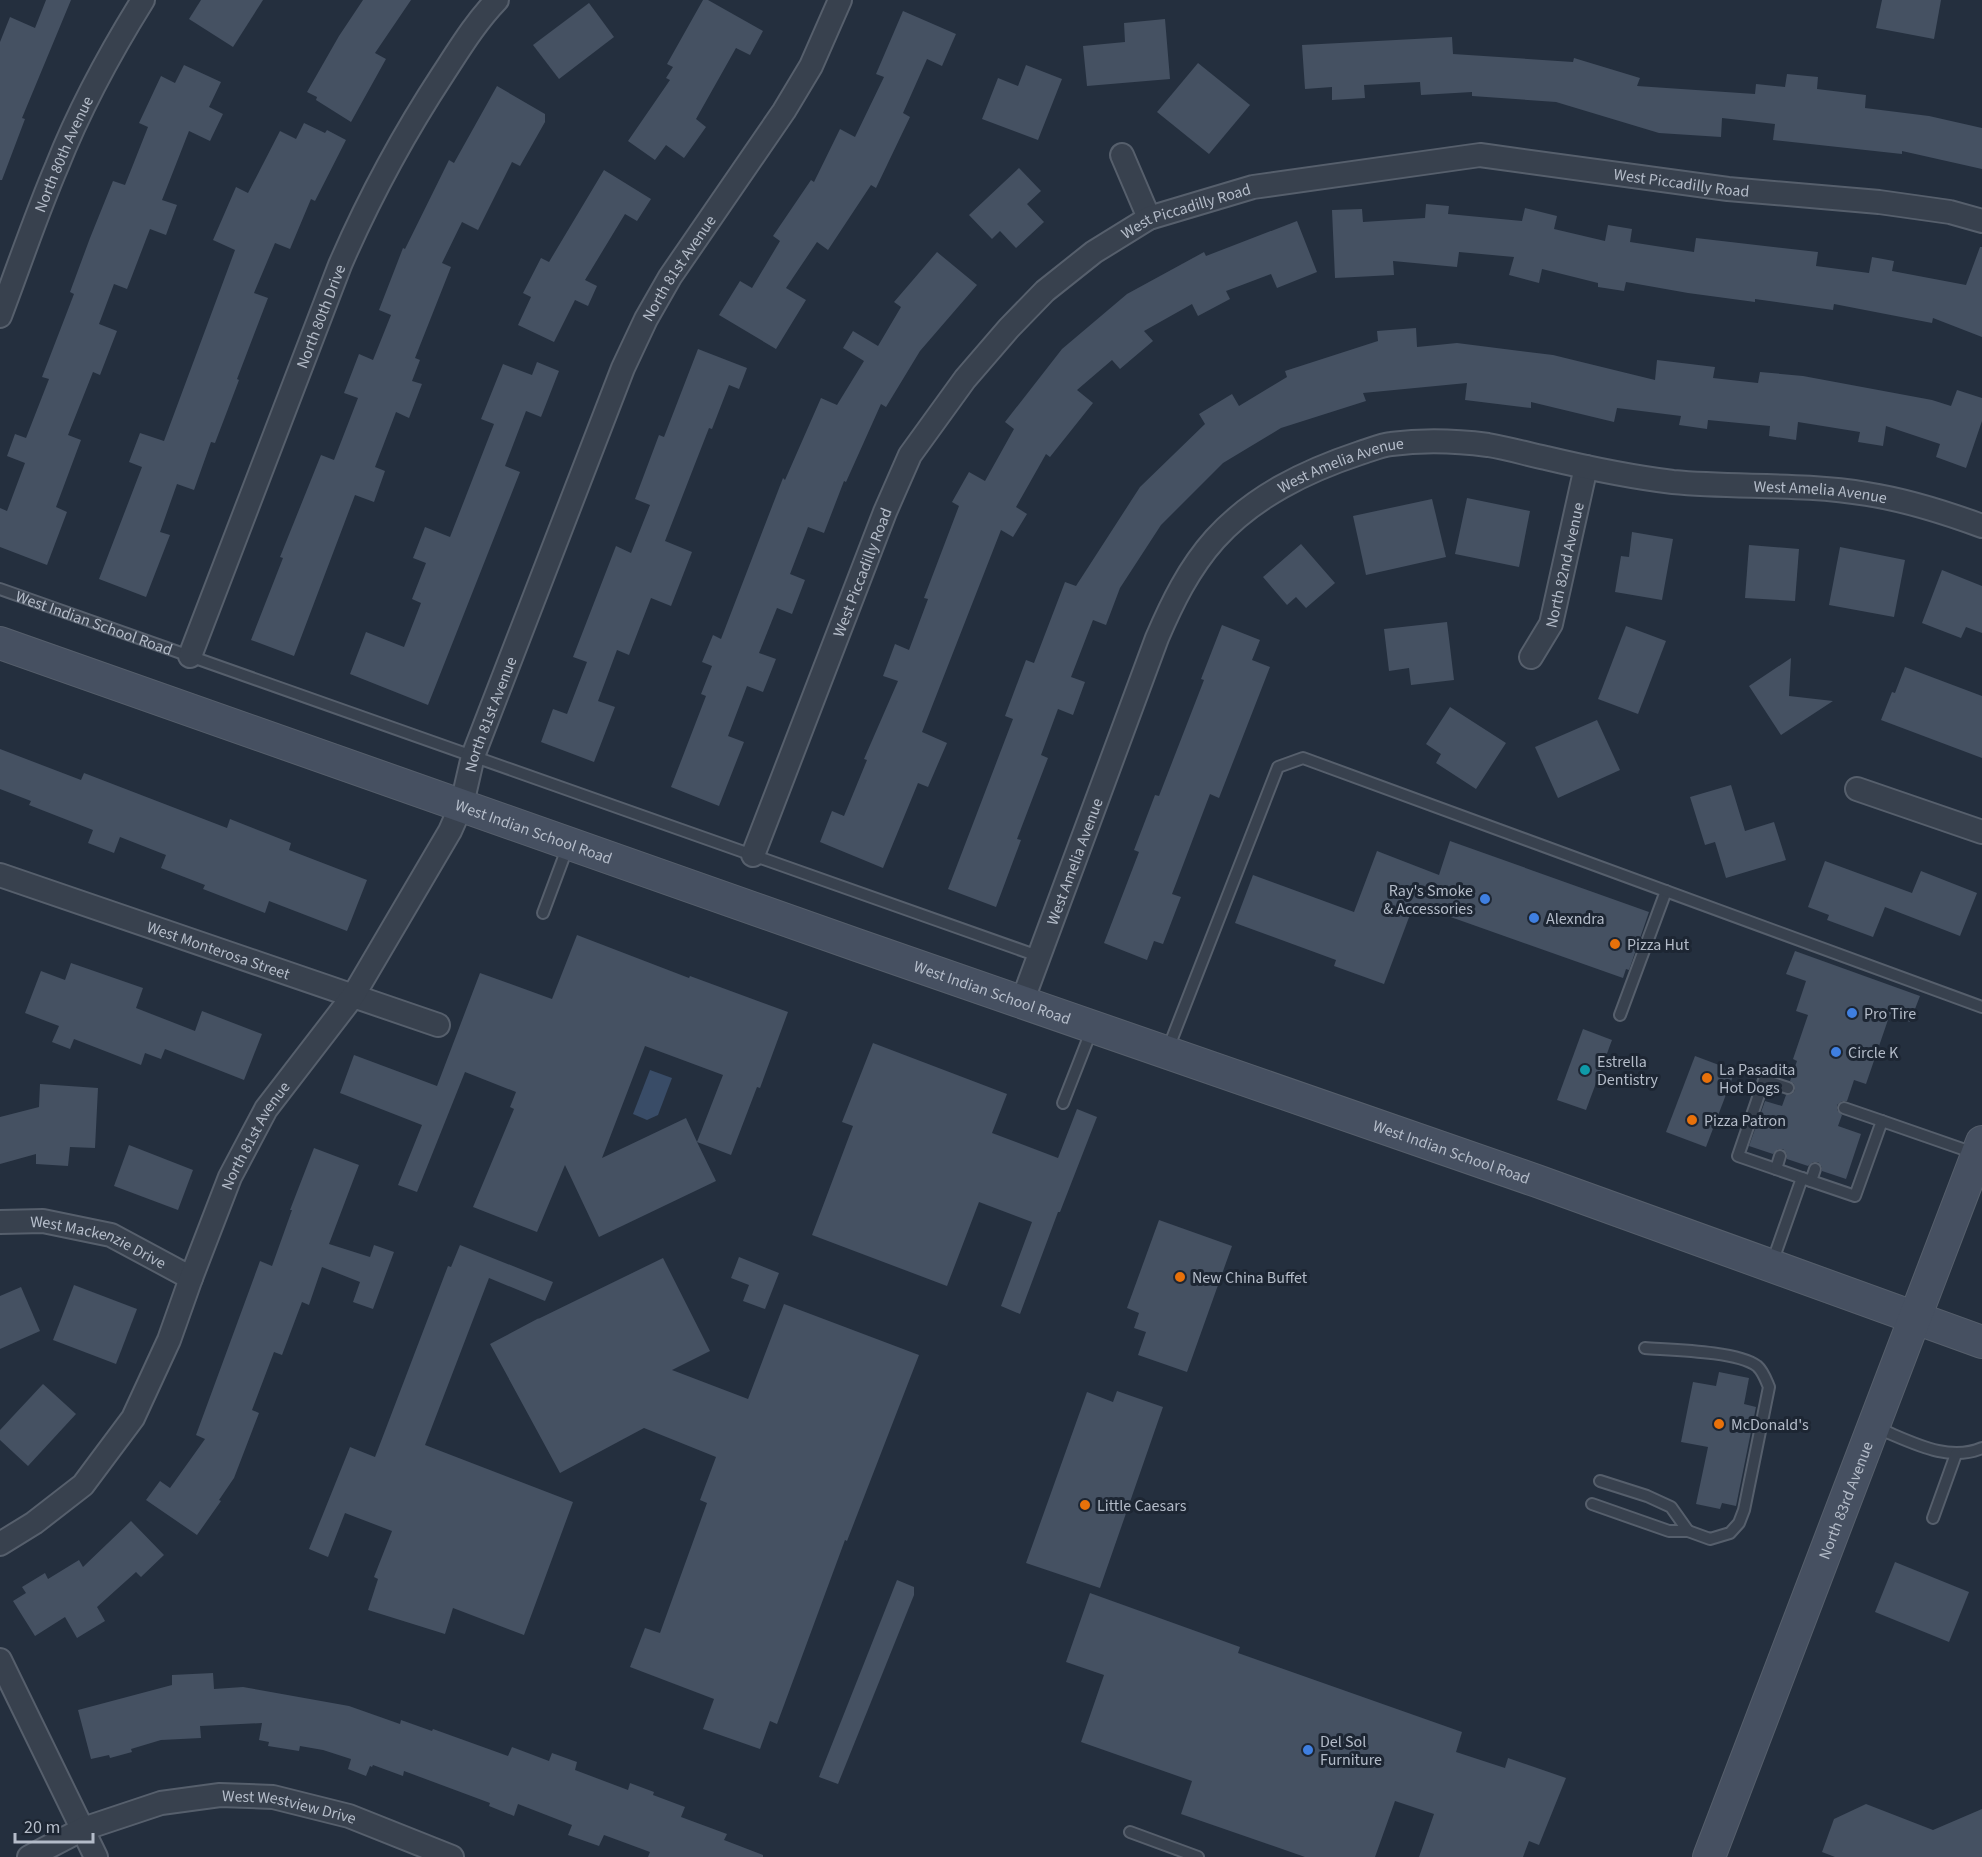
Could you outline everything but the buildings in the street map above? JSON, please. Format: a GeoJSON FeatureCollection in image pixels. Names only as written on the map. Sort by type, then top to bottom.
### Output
{"type":"FeatureCollection","features":[{"type":"Feature","properties":{"kind":"main road","name":"West Indian School Road"},"geometry":{"type":"LineString","coordinates":[[0,643],[1094,1026],[1771,1265],[1982,1342]]}},
{"type":"Feature","properties":{"kind":"main road","name":"North 83rd Avenue"},"geometry":{"type":"LineString","coordinates":[[1709,1857],[1979,1148]]}},
{"type":"Feature","properties":{"kind":"street","name":"North 80th Avenue"},"geometry":{"type":"LineString","coordinates":[[0,316],[57,165],[120,37],[143,0]]}},
{"type":"Feature","properties":{"kind":"street","name":"North 80th Drive"},"geometry":{"type":"LineString","coordinates":[[190,656],[358,223],[419,110],[478,21],[497,0]]}},
{"type":"Feature","properties":{"kind":"street","name":"North 81st Avenue"},"geometry":{"type":"LineString","coordinates":[[0,1545],[34,1523],[83,1485],[133,1418],[169,1340],[231,1177],[266,1109],[353,996],[450,831],[462,804],[473,756],[623,368],[646,319],[670,277],[784,111],[811,66],[840,0]]}},
{"type":"Feature","properties":{"kind":"street"},"geometry":{"type":"LineString","coordinates":[[1122,155],[1149,218]]}},
{"type":"Feature","properties":{"kind":"street","name":"West Piccadilly Road"},"geometry":{"type":"LineString","coordinates":[[753,855],[885,512],[910,455],[965,379],[1045,291],[1094,252],[1149,218],[1253,186],[1480,155],[1728,189],[1879,202],[1950,212],[1982,221]]}},
{"type":"Feature","properties":{"kind":"street","name":"West Amelia Avenue"},"geometry":{"type":"LineString","coordinates":[[1022,1002],[1171,605],[1208,548],[1239,515],[1299,477],[1342,459],[1389,444],[1435,442],[1488,445],[1586,467],[1671,481],[1866,494],[1943,511],[1982,526]]}},
{"type":"Feature","properties":{"kind":"street","name":"North 82nd Avenue"},"geometry":{"type":"LineString","coordinates":[[1531,657],[1551,624],[1586,467]]}},
{"type":"Feature","properties":{"kind":"street"},"geometry":{"type":"LineString","coordinates":[[1857,789],[1982,832]]}},
{"type":"Feature","properties":{"kind":"street","name":"West Monterosa Street"},"geometry":{"type":"LineString","coordinates":[[0,875],[438,1025]]}},
{"type":"Feature","properties":{"kind":"street","name":"West Mackenzie Drive"},"geometry":{"type":"LineString","coordinates":[[0,1222],[43,1221],[111,1235],[191,1278]]}},
{"type":"Feature","properties":{"kind":"street"},"geometry":{"type":"LineString","coordinates":[[0,1660],[96,1857]]}},
{"type":"Feature","properties":{"kind":"street","name":"West Westview Drive"},"geometry":{"type":"LineString","coordinates":[[29,1857],[83,1829],[161,1803],[219,1795],[273,1797],[349,1816],[452,1857]]}},
{"type":"Feature","properties":{"kind":"lane","name":"West Indian School Road"},"geometry":{"type":"LineString","coordinates":[[0,589],[1038,956]]}},
{"type":"Feature","properties":{"kind":"lane"},"geometry":{"type":"LineString","coordinates":[[1167,1052],[1278,767],[1303,758],[1982,1007]]}},
{"type":"Feature","properties":{"kind":"lane"},"geometry":{"type":"LineString","coordinates":[[543,913],[570,842]]}},
{"type":"Feature","properties":{"kind":"lane"},"geometry":{"type":"LineString","coordinates":[[1620,1015],[1666,891]]}},
{"type":"Feature","properties":{"kind":"lane"},"geometry":{"type":"LineString","coordinates":[[1063,1103],[1094,1026]]}},
{"type":"Feature","properties":{"kind":"lane"},"geometry":{"type":"LineString","coordinates":[[1788,1088],[1764,1080],[1738,1156],[1855,1196],[1882,1121]]}},
{"type":"Feature","properties":{"kind":"lane"},"geometry":{"type":"LineString","coordinates":[[1845,1108],[1882,1121],[1979,1148]]}},
{"type":"Feature","properties":{"kind":"lane"},"geometry":{"type":"LineString","coordinates":[[1776,1169],[1779,1156]]}},
{"type":"Feature","properties":{"kind":"lane"},"geometry":{"type":"LineString","coordinates":[[1771,1265],[1807,1180],[1815,1169]]}},
{"type":"Feature","properties":{"kind":"lane"},"geometry":{"type":"LineString","coordinates":[[1592,1504],[1669,1531],[1688,1531],[1710,1539],[1730,1533],[1739,1523],[1744,1510],[1769,1387],[1758,1366],[1727,1356],[1645,1348]]}},
{"type":"Feature","properties":{"kind":"lane"},"geometry":{"type":"LineString","coordinates":[[1873,1427],[1940,1452],[1956,1454],[1982,1448]]}},
{"type":"Feature","properties":{"kind":"lane"},"geometry":{"type":"LineString","coordinates":[[1933,1518],[1956,1454]]}},
{"type":"Feature","properties":{"kind":"lane"},"geometry":{"type":"LineString","coordinates":[[1600,1481],[1647,1496],[1671,1508],[1688,1531]]}},
{"type":"Feature","properties":{"kind":"lane"},"geometry":{"type":"LineString","coordinates":[[1130,1832],[1198,1857]]}},
{"type":"Feature","properties":{"kind":"water"},"geometry":{"type":"Polygon","coordinates":[[[650,1070],[672,1078],[658,1115],[647,1120],[633,1114],[650,1070]]]}},
{"type":"Feature","properties":{"kind":"place","name":"Ray's Smoke & Accessories"},"geometry":{"type":"Point","coordinates":[1485,899]}},
{"type":"Feature","properties":{"kind":"place","name":"Alexndra"},"geometry":{"type":"Point","coordinates":[1534,918]}},
{"type":"Feature","properties":{"kind":"place","name":"Pizza Hut"},"geometry":{"type":"Point","coordinates":[1615,944]}},
{"type":"Feature","properties":{"kind":"place","name":"Pro Tire"},"geometry":{"type":"Point","coordinates":[1852,1013]}},
{"type":"Feature","properties":{"kind":"place","name":"Circle K"},"geometry":{"type":"Point","coordinates":[1836,1052]}},
{"type":"Feature","properties":{"kind":"place","name":"Estrella Dentistry"},"geometry":{"type":"Point","coordinates":[1585,1070]}},
{"type":"Feature","properties":{"kind":"place","name":"La Pasadita Hot Dogs"},"geometry":{"type":"Point","coordinates":[1707,1078]}},
{"type":"Feature","properties":{"kind":"place","name":"Pizza Patron"},"geometry":{"type":"Point","coordinates":[1692,1120]}},
{"type":"Feature","properties":{"kind":"place","name":"New China Buffet"},"geometry":{"type":"Point","coordinates":[1180,1277]}},
{"type":"Feature","properties":{"kind":"place","name":"McDonald's"},"geometry":{"type":"Point","coordinates":[1719,1424]}},
{"type":"Feature","properties":{"kind":"place","name":"Little Caesars"},"geometry":{"type":"Point","coordinates":[1085,1505]}},
{"type":"Feature","properties":{"kind":"place","name":"Del Sol Furniture"},"geometry":{"type":"Point","coordinates":[1308,1750]}}]}
